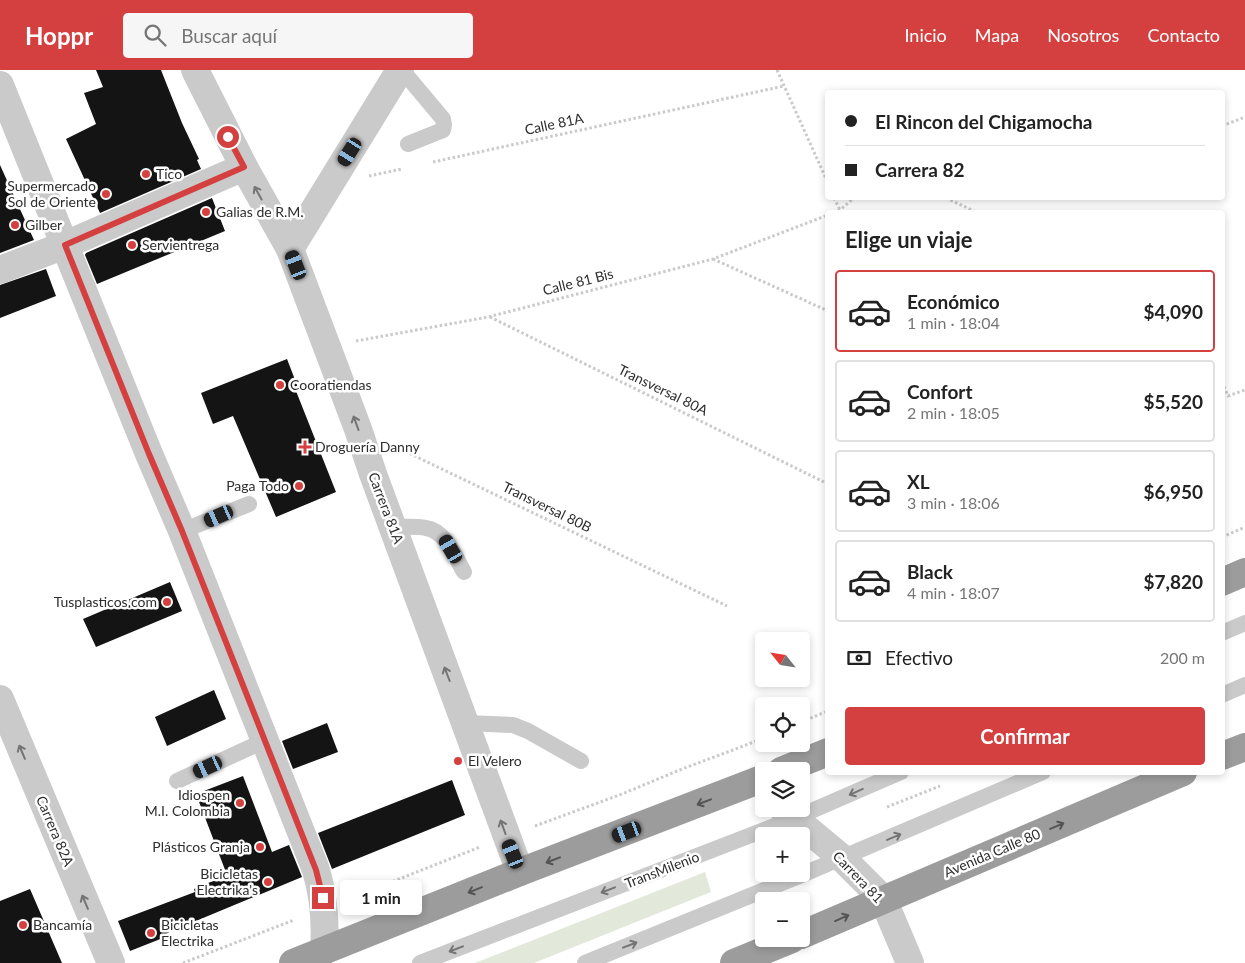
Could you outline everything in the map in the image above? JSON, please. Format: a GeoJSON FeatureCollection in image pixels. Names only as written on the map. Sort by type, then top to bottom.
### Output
{"type":"FeatureCollection","features":[{"type":"Feature","properties":{"kind":"highway"},"geometry":{"type":"LineString","coordinates":[[1225,581],[1245,572]]}},
{"type":"Feature","properties":{"kind":"highway"},"geometry":{"type":"LineString","coordinates":[[1225,755],[1245,746]]}},
{"type":"Feature","properties":{"kind":"highway"},"geometry":{"type":"LineString","coordinates":[[803,762],[825,753]]}},
{"type":"Feature","properties":{"kind":"highway","name":"Avenida Calle 80"},"geometry":{"type":"LineString","coordinates":[[810,931],[1177,775]]}},
{"type":"Feature","properties":{"kind":"highway"},"geometry":{"type":"LineString","coordinates":[[293,963],[520,872],[755,787]]}},
{"type":"Feature","properties":{"kind":"highway"},"geometry":{"type":"LineString","coordinates":[[734,963],[773,947]]}},
{"type":"Feature","properties":{"kind":"street","name":"Carrera 81A"},"geometry":{"type":"LineString","coordinates":[[196,70],[244,167],[290,249],[520,872]]}},
{"type":"Feature","properties":{"kind":"street"},"geometry":{"type":"LineString","coordinates":[[290,249],[401,70]]}},
{"type":"Feature","properties":{"kind":"street"},"geometry":{"type":"LineString","coordinates":[[0,86],[182,531],[316,870],[324,908],[324,951]]}},
{"type":"Feature","properties":{"kind":"street"},"geometry":{"type":"LineString","coordinates":[[0,270],[65,245],[244,167]]}},
{"type":"Feature","properties":{"kind":"street","name":"Carrera 82A"},"geometry":{"type":"LineString","coordinates":[[0,699],[111,963]]}},
{"type":"Feature","properties":{"kind":"street","name":"Carrera 81"},"geometry":{"type":"LineString","coordinates":[[794,817],[842,858],[883,899],[910,963]]}},
{"type":"Feature","properties":{"kind":"lane"},"geometry":{"type":"LineString","coordinates":[[401,70],[442,119],[444,125],[443,130],[408,144]]}},
{"type":"Feature","properties":{"kind":"lane"},"geometry":{"type":"LineString","coordinates":[[182,531],[249,504]]}},
{"type":"Feature","properties":{"kind":"lane"},"geometry":{"type":"LineString","coordinates":[[394,527],[425,527],[437,532],[444,538],[464,572]]}},
{"type":"Feature","properties":{"kind":"lane"},"geometry":{"type":"LineString","coordinates":[[1225,632],[1245,623]]}},
{"type":"Feature","properties":{"kind":"lane"},"geometry":{"type":"LineString","coordinates":[[1225,694],[1245,686]]}},
{"type":"Feature","properties":{"kind":"lane"},"geometry":{"type":"LineString","coordinates":[[466,723],[512,725],[528,731],[581,761]]}},
{"type":"Feature","properties":{"kind":"lane"},"geometry":{"type":"LineString","coordinates":[[177,781],[264,741]]}},
{"type":"Feature","properties":{"kind":"lane","name":"TransMilenio"},"geometry":{"type":"LineString","coordinates":[[810,805],[893,775]]}},
{"type":"Feature","properties":{"kind":"lane"},"geometry":{"type":"LineString","coordinates":[[585,963],[842,858],[1036,775]]}},
{"type":"Feature","properties":{"kind":"lane","name":"TransMilenio"},"geometry":{"type":"LineString","coordinates":[[420,963],[779,817]]}},
{"type":"Feature","properties":{"kind":"path"},"geometry":{"type":"LineString","coordinates":[[777,70],[825,176]]}},
{"type":"Feature","properties":{"kind":"path","name":"Calle 81A"},"geometry":{"type":"LineString","coordinates":[[426,164],[784,86]]}},
{"type":"Feature","properties":{"kind":"path"},"geometry":{"type":"LineString","coordinates":[[1225,125],[1245,116]]}},
{"type":"Feature","properties":{"kind":"path"},"geometry":{"type":"LineString","coordinates":[[329,185],[407,168]]}},
{"type":"Feature","properties":{"kind":"path"},"geometry":{"type":"LineString","coordinates":[[835,200],[840,210],[852,200]]}},
{"type":"Feature","properties":{"kind":"path"},"geometry":{"type":"LineString","coordinates":[[950,200],[972,210]]}},
{"type":"Feature","properties":{"kind":"path","name":"Calle 81 Bis"},"geometry":{"type":"LineString","coordinates":[[327,346],[488,317],[713,259],[825,216]]}},
{"type":"Feature","properties":{"kind":"path"},"geometry":{"type":"LineString","coordinates":[[713,259],[825,310]]}},
{"type":"Feature","properties":{"kind":"path","name":"Transversal 80A"},"geometry":{"type":"LineString","coordinates":[[488,317],[825,483]]}},
{"type":"Feature","properties":{"kind":"path"},"geometry":{"type":"LineString","coordinates":[[1225,389],[1228,396],[1245,390]]}},
{"type":"Feature","properties":{"kind":"path","name":"Transversal 80B"},"geometry":{"type":"LineString","coordinates":[[358,429],[727,606]]}},
{"type":"Feature","properties":{"kind":"path"},"geometry":{"type":"LineString","coordinates":[[1225,536],[1245,527]]}},
{"type":"Feature","properties":{"kind":"path"},"geometry":{"type":"LineString","coordinates":[[810,718],[825,712]]}},
{"type":"Feature","properties":{"kind":"path"},"geometry":{"type":"LineString","coordinates":[[183,963],[506,836],[622,794],[682,768],[755,741]]}},
{"type":"Feature","properties":{"kind":"path"},"geometry":{"type":"LineString","coordinates":[[887,807],[940,786]]}},
{"type":"Feature","properties":{"kind":"shaded area"},"geometry":{"type":"Polygon","coordinates":[[[705,872],[711,892],[534,963],[475,963],[705,872]]]}},
{"type":"Feature","properties":{"kind":"building"},"geometry":{"type":"Polygon","coordinates":[[[96,70],[161,70],[199,159],[197,160],[201,169],[100,213],[66,139],[96,124],[84,93],[103,87],[96,70]]]}},
{"type":"Feature","properties":{"kind":"building"},"geometry":{"type":"Polygon","coordinates":[[[0,165],[34,240],[0,253],[0,165]]]}},
{"type":"Feature","properties":{"kind":"building"},"geometry":{"type":"Polygon","coordinates":[[[212,198],[225,231],[97,284],[85,255],[86,253],[212,198]]]}},
{"type":"Feature","properties":{"kind":"building"},"geometry":{"type":"Polygon","coordinates":[[[46,269],[56,296],[0,318],[0,285],[46,269]]]}},
{"type":"Feature","properties":{"kind":"building"},"geometry":{"type":"Polygon","coordinates":[[[287,359],[299,390],[296,391],[336,492],[276,517],[233,416],[213,424],[201,393],[287,359]]]}},
{"type":"Feature","properties":{"kind":"building"},"geometry":{"type":"Polygon","coordinates":[[[170,582],[182,611],[96,647],[83,619],[170,582]]]}},
{"type":"Feature","properties":{"kind":"building"},"geometry":{"type":"Polygon","coordinates":[[[214,690],[226,719],[167,746],[155,717],[214,690]]]}},
{"type":"Feature","properties":{"kind":"building"},"geometry":{"type":"Polygon","coordinates":[[[327,723],[338,752],[293,769],[282,741],[327,723]]]}},
{"type":"Feature","properties":{"kind":"building"},"geometry":{"type":"Polygon","coordinates":[[[243,776],[272,852],[289,845],[302,877],[167,933],[168,936],[130,951],[118,921],[195,892],[194,889],[227,875],[196,794],[243,776]]]}},
{"type":"Feature","properties":{"kind":"building"},"geometry":{"type":"Polygon","coordinates":[[[452,780],[465,815],[332,869],[318,833],[452,780]]]}},
{"type":"Feature","properties":{"kind":"building","name":"Bancamía"},"geometry":{"type":"Polygon","coordinates":[[[30,889],[62,963],[0,963],[0,901],[30,889]]]}},
{"type":"Feature","properties":{"kind":"place","name":"Tico"},"geometry":{"type":"Point","coordinates":[146,174]}},
{"type":"Feature","properties":{"kind":"place","name":"Supermercado Sol de Oriente"},"geometry":{"type":"Point","coordinates":[106,194]}},
{"type":"Feature","properties":{"kind":"place","name":"Galias de R.M."},"geometry":{"type":"Point","coordinates":[206,212]}},
{"type":"Feature","properties":{"kind":"place","name":"Gilber"},"geometry":{"type":"Point","coordinates":[15,225]}},
{"type":"Feature","properties":{"kind":"place","name":"Servientrega"},"geometry":{"type":"Point","coordinates":[132,245]}},
{"type":"Feature","properties":{"kind":"place","name":"Cooratiendas"},"geometry":{"type":"Point","coordinates":[280,385]}},
{"type":"Feature","properties":{"kind":"place","name":"Droguería Danny"},"geometry":{"type":"Point","coordinates":[305,447]}},
{"type":"Feature","properties":{"kind":"place","name":"Paga Todo"},"geometry":{"type":"Point","coordinates":[299,486]}},
{"type":"Feature","properties":{"kind":"place","name":"Tusplasticos.com"},"geometry":{"type":"Point","coordinates":[167,602]}},
{"type":"Feature","properties":{"kind":"place","name":"El Velero"},"geometry":{"type":"Point","coordinates":[458,761]}},
{"type":"Feature","properties":{"kind":"place","name":"Idiospen M.I. Colombia"},"geometry":{"type":"Point","coordinates":[240,803]}},
{"type":"Feature","properties":{"kind":"place","name":"Plásticos Granja"},"geometry":{"type":"Point","coordinates":[260,847]}},
{"type":"Feature","properties":{"kind":"place","name":"Bicicletas Electrika's"},"geometry":{"type":"Point","coordinates":[268,882]}},
{"type":"Feature","properties":{"kind":"place","name":"Bancamía"},"geometry":{"type":"Point","coordinates":[23,925]}},
{"type":"Feature","properties":{"kind":"place","name":"Bicicletas Electrika"},"geometry":{"type":"Point","coordinates":[151,933]}},
{"type":"Feature","properties":{"kind":"route"},"geometry":{"type":"LineString","coordinates":[[228,137],[244,167],[65,245],[182,531],[316,870],[323,898]]}}]}
